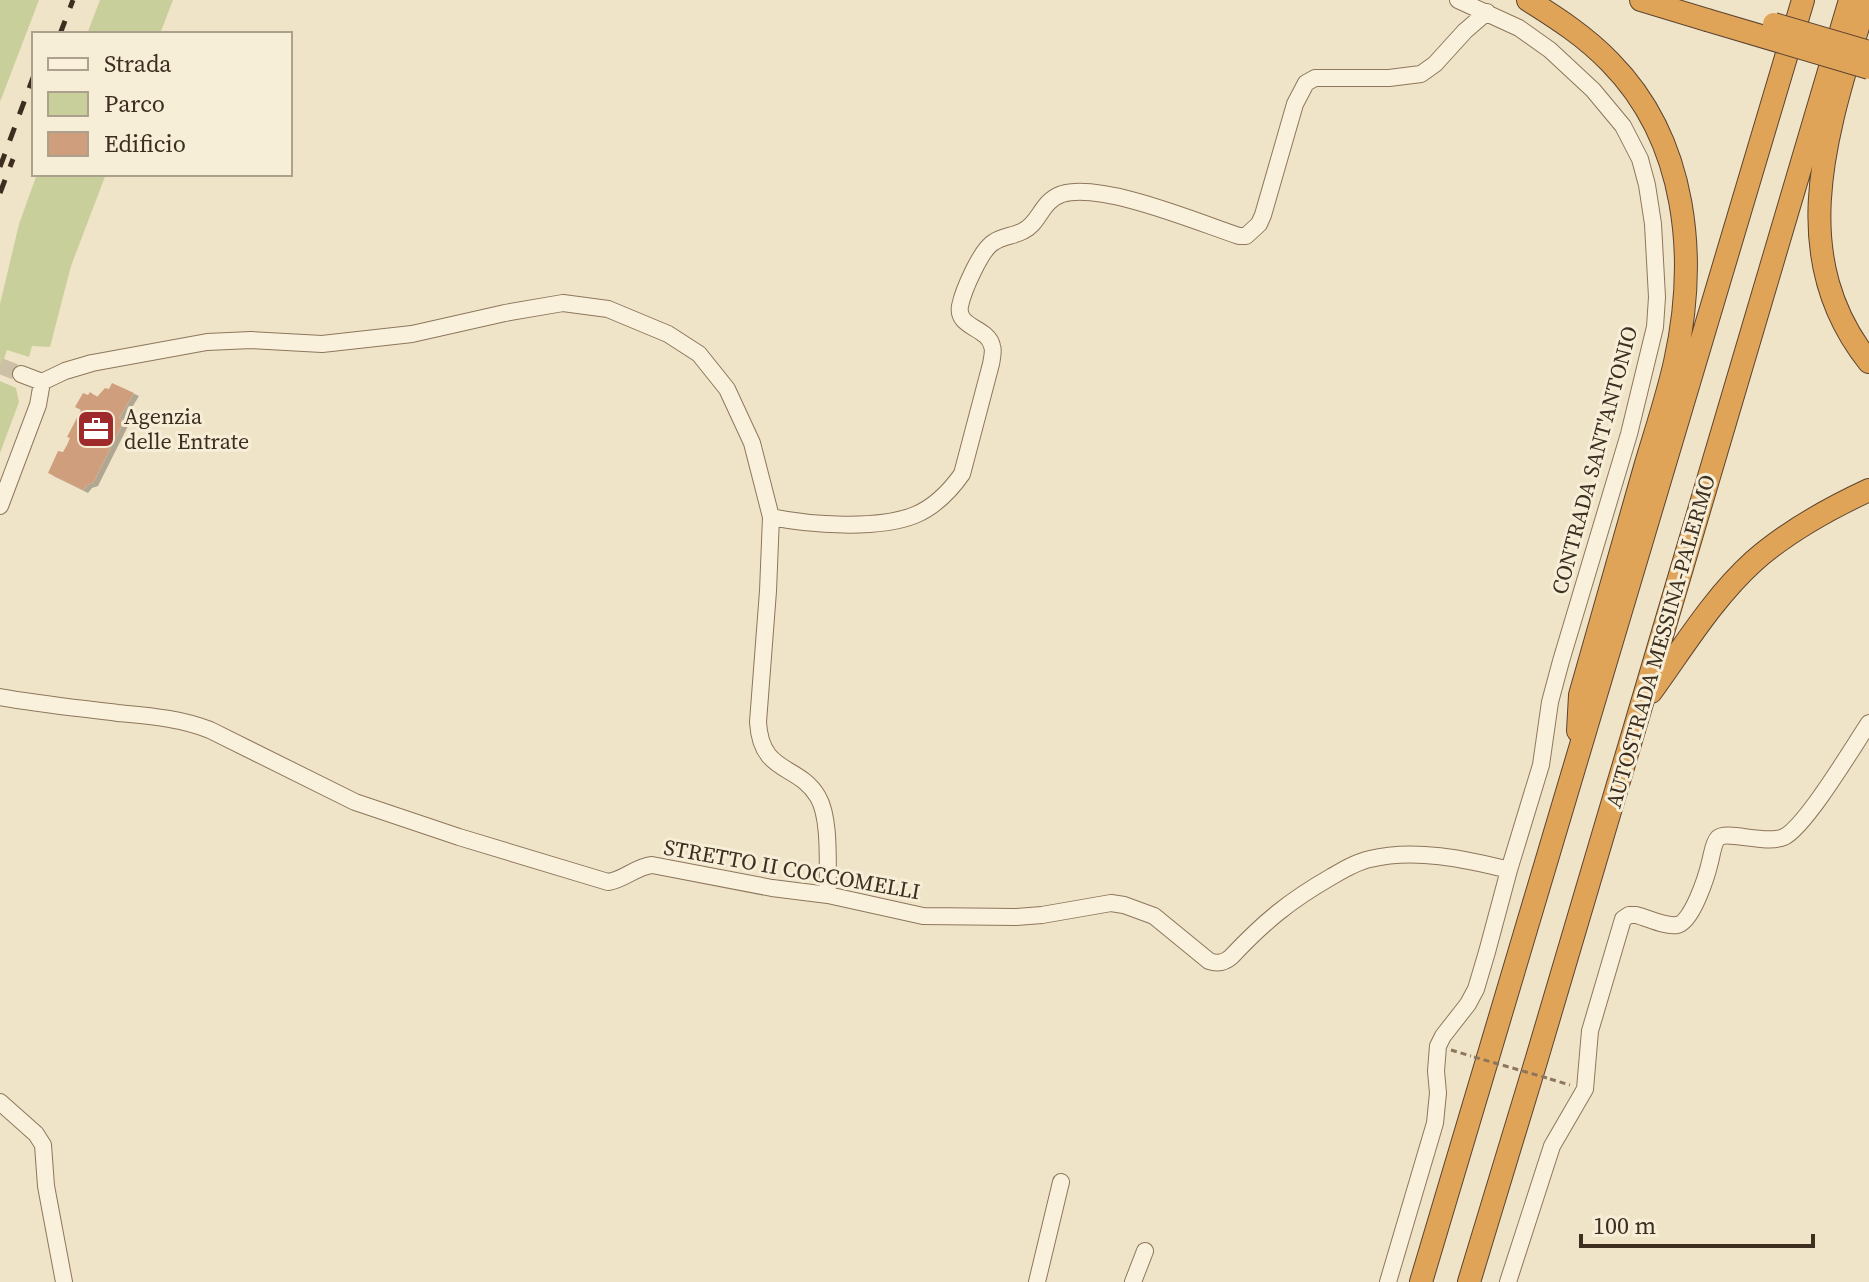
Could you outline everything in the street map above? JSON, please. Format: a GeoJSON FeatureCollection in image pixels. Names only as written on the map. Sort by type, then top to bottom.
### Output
{"type":"FeatureCollection","features":[{"type":"Feature","properties":{"kind":"highway"},"geometry":{"type":"LineString","coordinates":[[1528,0],[1585,38],[1612,63],[1639,97],[1658,128],[1671,161],[1682,205],[1685,234],[1686,290],[1675,363],[1580,695],[1576,767]]}},
{"type":"Feature","properties":{"kind":"highway"},"geometry":{"type":"LineString","coordinates":[[1641,0],[1704,8],[1869,52]]}},
{"type":"Feature","properties":{"kind":"highway","name":"AUTOSTRADA MESSINA-PALERMO"},"geometry":{"type":"LineString","coordinates":[[1421,1282],[1803,0]]}},
{"type":"Feature","properties":{"kind":"highway","name":"AUTOSTRADA MESSINA-PALERMO"},"geometry":{"type":"LineString","coordinates":[[1469,1282],[1850,0]]}},
{"type":"Feature","properties":{"kind":"highway"},"geometry":{"type":"LineString","coordinates":[[1866,0],[1830,126],[1822,170],[1819,237],[1825,274],[1836,308],[1852,339],[1869,362]]}},
{"type":"Feature","properties":{"kind":"highway"},"geometry":{"type":"LineString","coordinates":[[1704,8],[1869,68]]}},
{"type":"Feature","properties":{"kind":"highway"},"geometry":{"type":"LineString","coordinates":[[1641,706],[1720,597],[1752,563],[1808,521],[1869,490]]}},
{"type":"Feature","properties":{"kind":"street","name":"CONTRADA SANT'ANTONIO"},"geometry":{"type":"LineString","coordinates":[[1438,1046],[1476,989],[1541,765],[1550,702],[1561,661],[1629,434],[1655,327],[1657,297],[1649,194],[1644,169],[1616,116],[1550,50],[1519,28],[1458,0]]}},
{"type":"Feature","properties":{"kind":"street"},"geometry":{"type":"LineString","coordinates":[[771,517],[806,523],[887,522],[915,515],[953,487],[962,474],[993,350],[988,337],[965,322],[960,315],[960,305],[986,248],[1006,236],[1026,230],[1052,199],[1073,192],[1101,193],[1246,236],[1259,224],[1263,215],[1295,104],[1306,83],[1315,78],[1389,78],[1421,74],[1487,12]]}},
{"type":"Feature","properties":{"kind":"street"},"geometry":{"type":"LineString","coordinates":[[21,374],[42,382],[92,363],[207,342],[251,340],[322,344],[412,334],[563,303],[608,309],[668,334],[699,354],[727,389],[752,443],[771,517],[759,740],[766,754],[816,793],[825,812],[828,895]]}},
{"type":"Feature","properties":{"kind":"street"},"geometry":{"type":"LineString","coordinates":[[0,506],[38,405],[42,382]]}},
{"type":"Feature","properties":{"kind":"street","name":"STRETTO II COCCOMELLI"},"geometry":{"type":"LineString","coordinates":[[0,697],[191,723],[355,802],[608,882],[642,866],[652,865],[772,888],[828,895],[923,916],[1016,917],[1111,903],[1147,912],[1209,961],[1220,963],[1231,957],[1277,911],[1298,896],[1367,859],[1438,856],[1509,870]]}},
{"type":"Feature","properties":{"kind":"street"},"geometry":{"type":"LineString","coordinates":[[1508,1282],[1552,1146],[1585,1089],[1590,1031],[1623,919],[1636,915],[1682,925],[1691,912],[1718,838],[1734,835],[1755,840],[1774,839],[1792,831],[1811,809],[1869,723]]}},
{"type":"Feature","properties":{"kind":"street"},"geometry":{"type":"LineString","coordinates":[[1388,1282],[1435,1123],[1438,1046]]}},
{"type":"Feature","properties":{"kind":"street"},"geometry":{"type":"LineString","coordinates":[[0,1102],[36,1134],[43,1145],[46,1186],[64,1282]]}},
{"type":"Feature","properties":{"kind":"street"},"geometry":{"type":"LineString","coordinates":[[1037,1282],[1061,1182]]}},
{"type":"Feature","properties":{"kind":"street"},"geometry":{"type":"LineString","coordinates":[[1133,1282],[1145,1251]]}},
{"type":"Feature","properties":{"kind":"path"},"geometry":{"type":"LineString","coordinates":[[1438,1046],[1585,1089]]}},
{"type":"Feature","properties":{"kind":"green space"},"geometry":{"type":"Polygon","coordinates":[[[0,0],[39,0],[0,102],[0,0]]]}},
{"type":"Feature","properties":{"kind":"green space"},"geometry":{"type":"Polygon","coordinates":[[[100,0],[173,0],[161,32],[88,32],[100,0]]]}},
{"type":"Feature","properties":{"kind":"green space"},"geometry":{"type":"Polygon","coordinates":[[[36,176],[105,176],[71,266],[50,347],[32,346],[29,357],[7,350],[0,371],[0,304],[19,224],[36,176]]]}},
{"type":"Feature","properties":{"kind":"green space"},"geometry":{"type":"Polygon","coordinates":[[[0,381],[16,388],[19,402],[0,453],[0,381]]]}},
{"type":"Feature","properties":{"kind":"building","name":"Agenzia delle Entrate"},"geometry":{"type":"Polygon","coordinates":[[[112,383],[134,393],[119,418],[124,421],[93,483],[83,490],[48,473],[58,451],[63,452],[67,445],[70,438],[67,437],[81,410],[75,407],[83,393],[88,395],[90,392],[97,397],[112,383]]]}},
{"type":"Feature","properties":{"kind":"tunnel"},"geometry":{"type":"LineString","coordinates":[[0,366],[21,374]]}},
{"type":"Feature","properties":{"kind":"railway"},"geometry":{"type":"LineString","coordinates":[[61,32],[73,0]]}},
{"type":"Feature","properties":{"kind":"railway"},"geometry":{"type":"LineString","coordinates":[[0,167],[32,80]]}},
{"type":"Feature","properties":{"kind":"railway"},"geometry":{"type":"LineString","coordinates":[[0,193],[13,159]]}},
{"type":"Feature","properties":{"kind":"place","name":"Agenzia delle Entrate"},"geometry":{"type":"Point","coordinates":[96,429]}}]}
